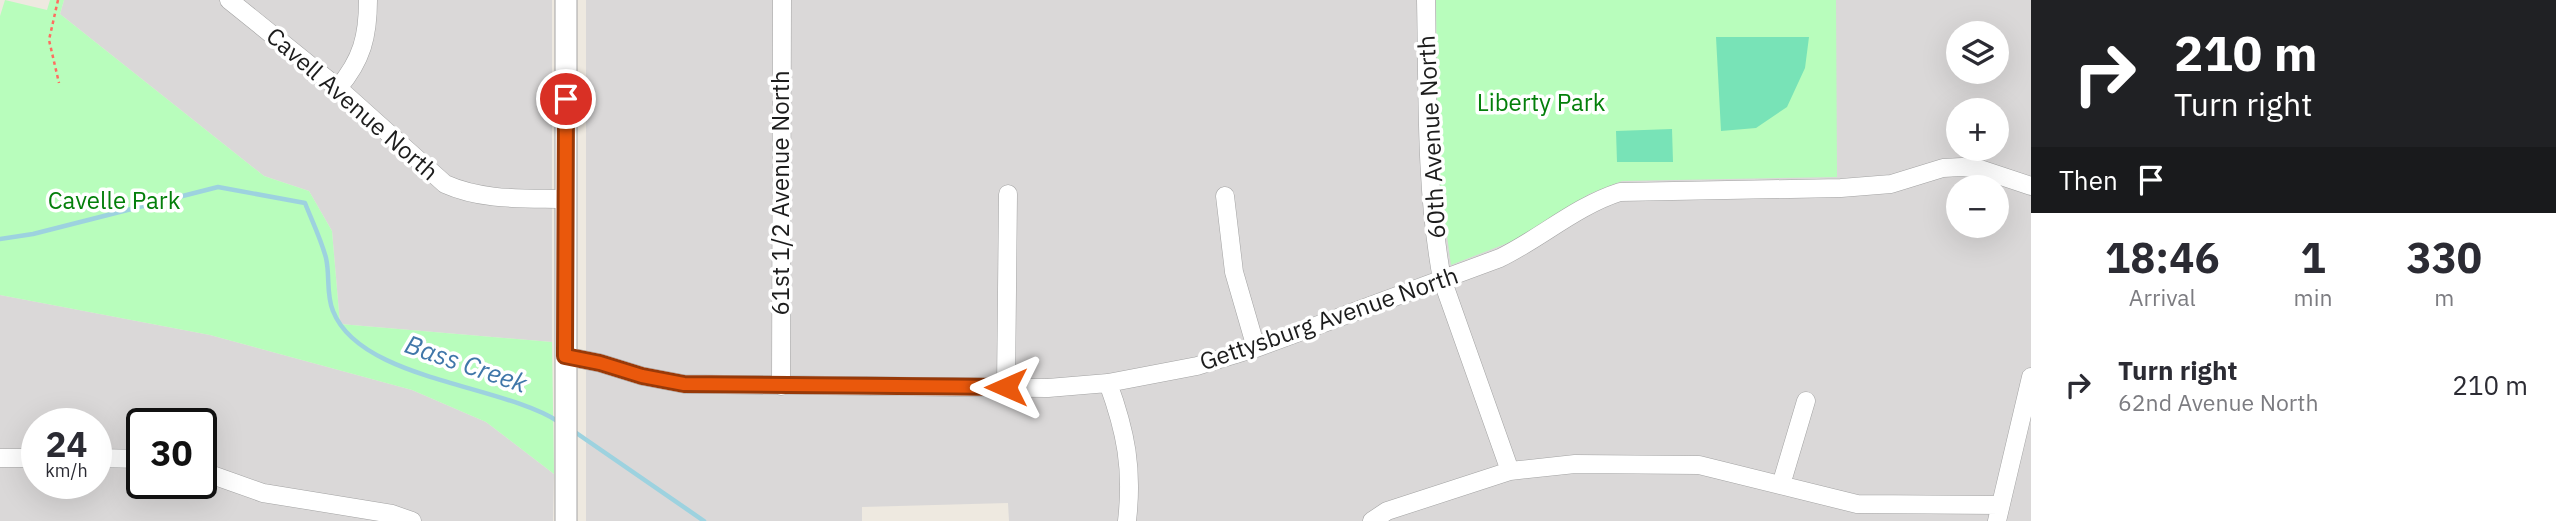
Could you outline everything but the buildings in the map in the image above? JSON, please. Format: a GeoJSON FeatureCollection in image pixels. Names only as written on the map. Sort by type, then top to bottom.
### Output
{"type":"FeatureCollection","features":[{"type":"Feature","properties":{"kind":"street","name":"Cavell Avenue North"},"geometry":{"type":"LineString","coordinates":[[229,0],[338,88],[445,184],[485,197],[566,199]]}},
{"type":"Feature","properties":{"kind":"street"},"geometry":{"type":"LineString","coordinates":[[338,88],[351,73],[366,43],[368,0]]}},
{"type":"Feature","properties":{"kind":"street"},"geometry":{"type":"LineString","coordinates":[[566,0],[566,521]]}},
{"type":"Feature","properties":{"kind":"street","name":"61st 1/2 Avenue North"},"geometry":{"type":"LineString","coordinates":[[781,386],[782,0]]}},
{"type":"Feature","properties":{"kind":"street","name":"60th Avenue North"},"geometry":{"type":"LineString","coordinates":[[1426,0],[1430,185],[1442,279],[1510,471]]}},
{"type":"Feature","properties":{"kind":"street","name":"Gettysburg Avenue North"},"geometry":{"type":"LineString","coordinates":[[565,356],[684,384],[1048,387],[1108,383],[1197,366],[1256,348],[1500,258],[1528,244],[1597,200],[1620,192],[1861,187],[1891,184],[1943,168],[1962,167],[1980,169],[2031,186]]}},
{"type":"Feature","properties":{"kind":"street"},"geometry":{"type":"LineString","coordinates":[[1006,387],[1008,194]]}},
{"type":"Feature","properties":{"kind":"street"},"geometry":{"type":"LineString","coordinates":[[1225,196],[1234,272],[1256,348]]}},
{"type":"Feature","properties":{"kind":"street"},"geometry":{"type":"LineString","coordinates":[[1372,521],[1387,511],[1510,471],[1575,464],[1664,463],[1699,466],[1857,504],[1999,513],[2031,377]]}},
{"type":"Feature","properties":{"kind":"street"},"geometry":{"type":"LineString","coordinates":[[1108,383],[1127,440],[1130,499],[1127,521]]}},
{"type":"Feature","properties":{"kind":"street"},"geometry":{"type":"LineString","coordinates":[[1781,485],[1806,401]]}},
{"type":"Feature","properties":{"kind":"street"},"geometry":{"type":"LineString","coordinates":[[0,458],[21,458]]}},
{"type":"Feature","properties":{"kind":"street"},"geometry":{"type":"LineString","coordinates":[[217,477],[263,493],[392,514],[412,521]]}},
{"type":"Feature","properties":{"kind":"path"},"geometry":{"type":"LineString","coordinates":[[58,0],[50,40],[59,83]]}},
{"type":"Feature","properties":{"kind":"shaded area"},"geometry":{"type":"Polygon","coordinates":[[[64,0],[552,0],[552,342],[340,324],[332,231],[309,191],[264,176],[60,14],[64,0]]]}},
{"type":"Feature","properties":{"kind":"shaded area"},"geometry":{"type":"Polygon","coordinates":[[[586,0],[2031,0],[2031,521],[1009,521],[1008,503],[862,507],[862,521],[586,521],[586,0]]]}},
{"type":"Feature","properties":{"kind":"shaded area"},"geometry":{"type":"Polygon","coordinates":[[[0,295],[210,335],[412,390],[486,422],[554,474],[553,521],[0,521],[0,295]]]}},
{"type":"Feature","properties":{"kind":"green space","name":"Cavelle Park"},"geometry":{"type":"Polygon","coordinates":[[[5,0],[47,10],[50,0],[64,0],[60,14],[264,176],[309,191],[332,231],[340,324],[552,342],[554,474],[486,422],[412,390],[210,335],[0,295],[0,16],[5,0]]]}},
{"type":"Feature","properties":{"kind":"green space","name":"Liberty Park"},"geometry":{"type":"Polygon","coordinates":[[[1436,0],[1836,0],[1837,177],[1622,181],[1589,194],[1523,237],[1451,265],[1438,170],[1436,0]]]}},
{"type":"Feature","properties":{"kind":"green space"},"geometry":{"type":"Polygon","coordinates":[[[1716,37],[1809,37],[1805,68],[1787,107],[1756,128],[1721,131],[1716,37]]]}},
{"type":"Feature","properties":{"kind":"green space"},"geometry":{"type":"Polygon","coordinates":[[[1672,129],[1673,162],[1617,162],[1616,131],[1672,129]]]}},
{"type":"Feature","properties":{"kind":"waterway","name":"Bass Creek"},"geometry":{"type":"LineString","coordinates":[[0,239],[33,234],[218,187],[305,203],[326,258],[331,305],[348,334],[372,352],[401,366],[503,398],[534,409],[559,422]]}},
{"type":"Feature","properties":{"kind":"waterway","name":"Bass Creek"},"geometry":{"type":"LineString","coordinates":[[572,430],[704,521]]}},
{"type":"Feature","properties":{"kind":"route"},"geometry":{"type":"LineString","coordinates":[[566,99],[565,356],[684,384],[1006,387]]}}]}
